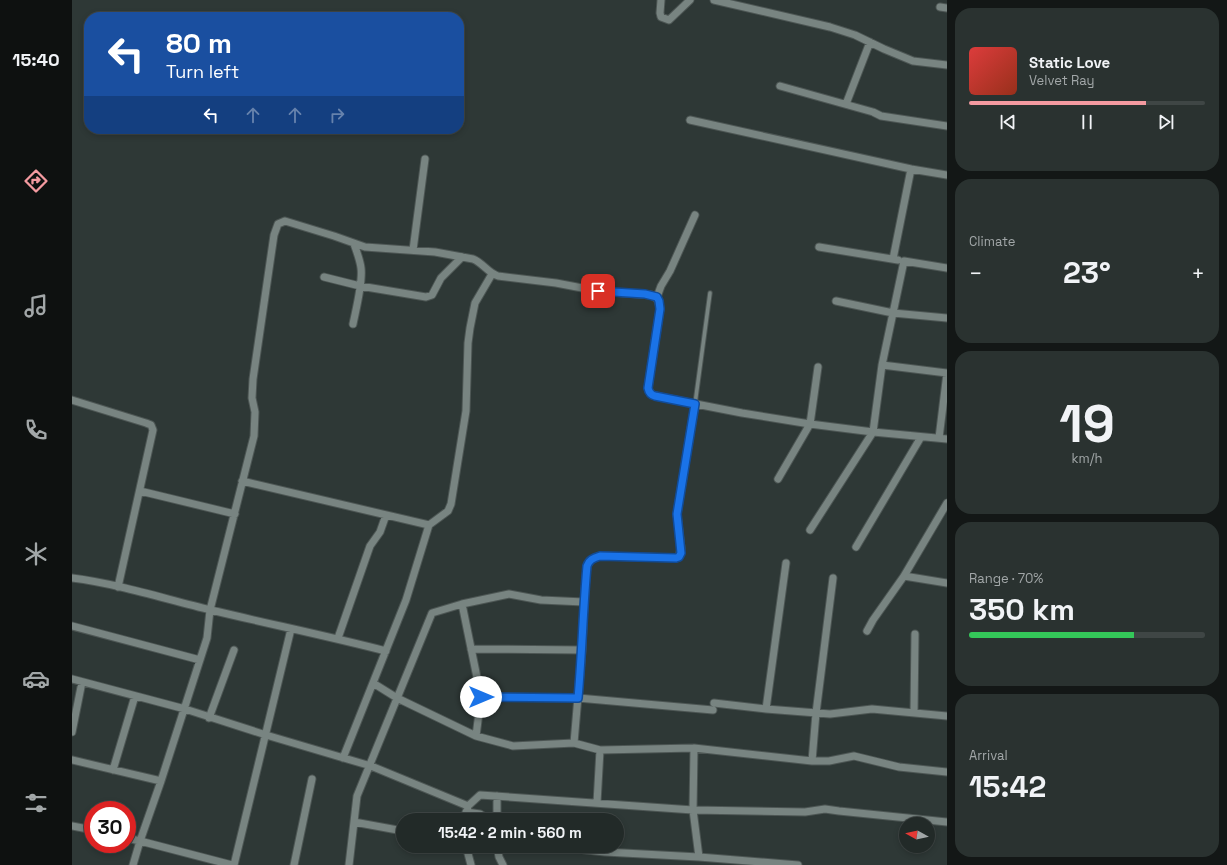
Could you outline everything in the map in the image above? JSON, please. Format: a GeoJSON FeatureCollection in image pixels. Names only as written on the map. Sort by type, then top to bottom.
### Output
{"type":"FeatureCollection","features":[{"type":"Feature","properties":{"kind":"street"},"geometry":{"type":"LineString","coordinates":[[661,0],[661,17],[669,20],[690,0]]}},
{"type":"Feature","properties":{"kind":"street"},"geometry":{"type":"LineString","coordinates":[[714,0],[830,27],[855,35],[913,61],[947,65]]}},
{"type":"Feature","properties":{"kind":"street"},"geometry":{"type":"LineString","coordinates":[[846,104],[870,42]]}},
{"type":"Feature","properties":{"kind":"street"},"geometry":{"type":"LineString","coordinates":[[780,86],[873,112],[881,116],[947,126]]}},
{"type":"Feature","properties":{"kind":"street"},"geometry":{"type":"LineString","coordinates":[[690,120],[911,169],[947,175]]}},
{"type":"Feature","properties":{"kind":"street"},"geometry":{"type":"LineString","coordinates":[[413,250],[425,159]]}},
{"type":"Feature","properties":{"kind":"street"},"geometry":{"type":"LineString","coordinates":[[893,259],[911,169]]}},
{"type":"Feature","properties":{"kind":"street"},"geometry":{"type":"LineString","coordinates":[[695,216],[670,271],[662,283],[657,297],[660,309],[648,388],[652,395],[746,414],[810,424],[947,439]]}},
{"type":"Feature","properties":{"kind":"street"},"geometry":{"type":"LineString","coordinates":[[133,865],[185,710],[207,638],[210,610],[254,436],[255,412],[252,398],[253,379],[274,235],[278,224],[285,221],[365,247],[435,252],[462,257],[478,261],[492,274],[504,277],[556,283],[598,291],[645,294],[657,297]]}},
{"type":"Feature","properties":{"kind":"street"},"geometry":{"type":"LineString","coordinates":[[353,324],[360,286],[361,270],[354,244]]}},
{"type":"Feature","properties":{"kind":"street"},"geometry":{"type":"LineString","coordinates":[[819,247],[904,261],[947,265]]}},
{"type":"Feature","properties":{"kind":"street"},"geometry":{"type":"LineString","coordinates":[[324,277],[360,286],[426,297],[432,295],[444,275],[462,257]]}},
{"type":"Feature","properties":{"kind":"street"},"geometry":{"type":"LineString","coordinates":[[810,530],[873,432],[882,365],[904,261]]}},
{"type":"Feature","properties":{"kind":"street"},"geometry":{"type":"LineString","coordinates":[[343,758],[406,600],[429,525],[448,511],[466,411],[468,343],[470,328],[475,303],[492,274]]}},
{"type":"Feature","properties":{"kind":"street"},"geometry":{"type":"LineString","coordinates":[[836,300],[893,314],[947,318]]}},
{"type":"Feature","properties":{"kind":"street"},"geometry":{"type":"LineString","coordinates":[[882,365],[947,373],[939,438]]}},
{"type":"Feature","properties":{"kind":"street"},"geometry":{"type":"LineString","coordinates":[[778,479],[810,424],[818,367]]}},
{"type":"Feature","properties":{"kind":"street"},"geometry":{"type":"LineString","coordinates":[[72,400],[151,426],[153,430],[118,587]]}},
{"type":"Feature","properties":{"kind":"street"},"geometry":{"type":"LineString","coordinates":[[574,743],[587,566],[594,558],[600,556],[679,557],[681,548],[677,514],[695,404]]}},
{"type":"Feature","properties":{"kind":"street"},"geometry":{"type":"LineString","coordinates":[[856,547],[921,437]]}},
{"type":"Feature","properties":{"kind":"street"},"geometry":{"type":"LineString","coordinates":[[242,480],[429,525]]}},
{"type":"Feature","properties":{"kind":"street"},"geometry":{"type":"LineString","coordinates":[[140,491],[235,514]]}},
{"type":"Feature","properties":{"kind":"street"},"geometry":{"type":"LineString","coordinates":[[867,631],[904,576],[947,502]]}},
{"type":"Feature","properties":{"kind":"street"},"geometry":{"type":"LineString","coordinates":[[338,638],[370,546],[380,532],[386,515]]}},
{"type":"Feature","properties":{"kind":"street"},"geometry":{"type":"LineString","coordinates":[[766,709],[786,563]]}},
{"type":"Feature","properties":{"kind":"street"},"geometry":{"type":"LineString","coordinates":[[904,576],[947,583]]}},
{"type":"Feature","properties":{"kind":"street"},"geometry":{"type":"LineString","coordinates":[[72,578],[118,587],[291,629],[338,638],[386,651]]}},
{"type":"Feature","properties":{"kind":"street"},"geometry":{"type":"LineString","coordinates":[[816,761],[823,713],[833,578]]}},
{"type":"Feature","properties":{"kind":"street"},"geometry":{"type":"LineString","coordinates":[[349,865],[357,796],[432,613],[462,604],[509,594],[541,600],[584,602]]}},
{"type":"Feature","properties":{"kind":"street"},"geometry":{"type":"LineString","coordinates":[[462,604],[481,697],[476,736]]}},
{"type":"Feature","properties":{"kind":"street"},"geometry":{"type":"LineString","coordinates":[[72,626],[200,660]]}},
{"type":"Feature","properties":{"kind":"street"},"geometry":{"type":"LineString","coordinates":[[136,840],[233,865],[291,629]]}},
{"type":"Feature","properties":{"kind":"street"},"geometry":{"type":"LineString","coordinates":[[914,713],[915,634]]}},
{"type":"Feature","properties":{"kind":"street"},"geometry":{"type":"LineString","coordinates":[[471,649],[582,650]]}},
{"type":"Feature","properties":{"kind":"street"},"geometry":{"type":"LineString","coordinates":[[209,718],[234,650]]}},
{"type":"Feature","properties":{"kind":"street"},"geometry":{"type":"LineString","coordinates":[[72,679],[185,710],[370,766],[477,813]]}},
{"type":"Feature","properties":{"kind":"street"},"geometry":{"type":"LineString","coordinates":[[72,732],[82,682]]}},
{"type":"Feature","properties":{"kind":"street"},"geometry":{"type":"LineString","coordinates":[[373,684],[397,698],[476,736],[513,746],[574,743],[600,750],[694,748],[816,761],[829,761],[854,756],[898,767],[947,772]]}},
{"type":"Feature","properties":{"kind":"street"},"geometry":{"type":"LineString","coordinates":[[113,770],[135,696]]}},
{"type":"Feature","properties":{"kind":"street"},"geometry":{"type":"LineString","coordinates":[[481,697],[578,698],[823,713],[872,709],[947,716]]}},
{"type":"Feature","properties":{"kind":"street"},"geometry":{"type":"LineString","coordinates":[[694,748],[693,810],[699,857]]}},
{"type":"Feature","properties":{"kind":"street"},"geometry":{"type":"LineString","coordinates":[[597,803],[600,750]]}},
{"type":"Feature","properties":{"kind":"street"},"geometry":{"type":"LineString","coordinates":[[72,760],[161,781]]}},
{"type":"Feature","properties":{"kind":"street"},"geometry":{"type":"LineString","coordinates":[[294,865],[312,779]]}},
{"type":"Feature","properties":{"kind":"street"},"geometry":{"type":"LineString","coordinates":[[466,813],[467,809],[480,795],[693,810],[805,812],[825,809],[947,822]]}},
{"type":"Feature","properties":{"kind":"street"},"geometry":{"type":"LineString","coordinates":[[497,796],[497,813]]}},
{"type":"Feature","properties":{"kind":"street"},"geometry":{"type":"LineString","coordinates":[[354,822],[396,831]]}},
{"type":"Feature","properties":{"kind":"street"},"geometry":{"type":"LineString","coordinates":[[72,826],[84,828]]}},
{"type":"Feature","properties":{"kind":"street"},"geometry":{"type":"LineString","coordinates":[[468,853],[471,865]]}},
{"type":"Feature","properties":{"kind":"street"},"geometry":{"type":"LineString","coordinates":[[498,853],[503,865]]}},
{"type":"Feature","properties":{"kind":"street"},"geometry":{"type":"LineString","coordinates":[[624,853],[798,865]]}},
{"type":"Feature","properties":{"kind":"lane"},"geometry":{"type":"LineString","coordinates":[[695,404],[710,293]]}},
{"type":"Feature","properties":{"kind":"route"},"geometry":{"type":"LineString","coordinates":[[481,697],[578,698],[584,602],[587,566],[589,562],[600,556],[676,558],[679,557],[681,553],[677,514],[695,404],[655,396],[649,392],[648,388],[660,309],[657,297],[645,294],[598,291]]}}]}
